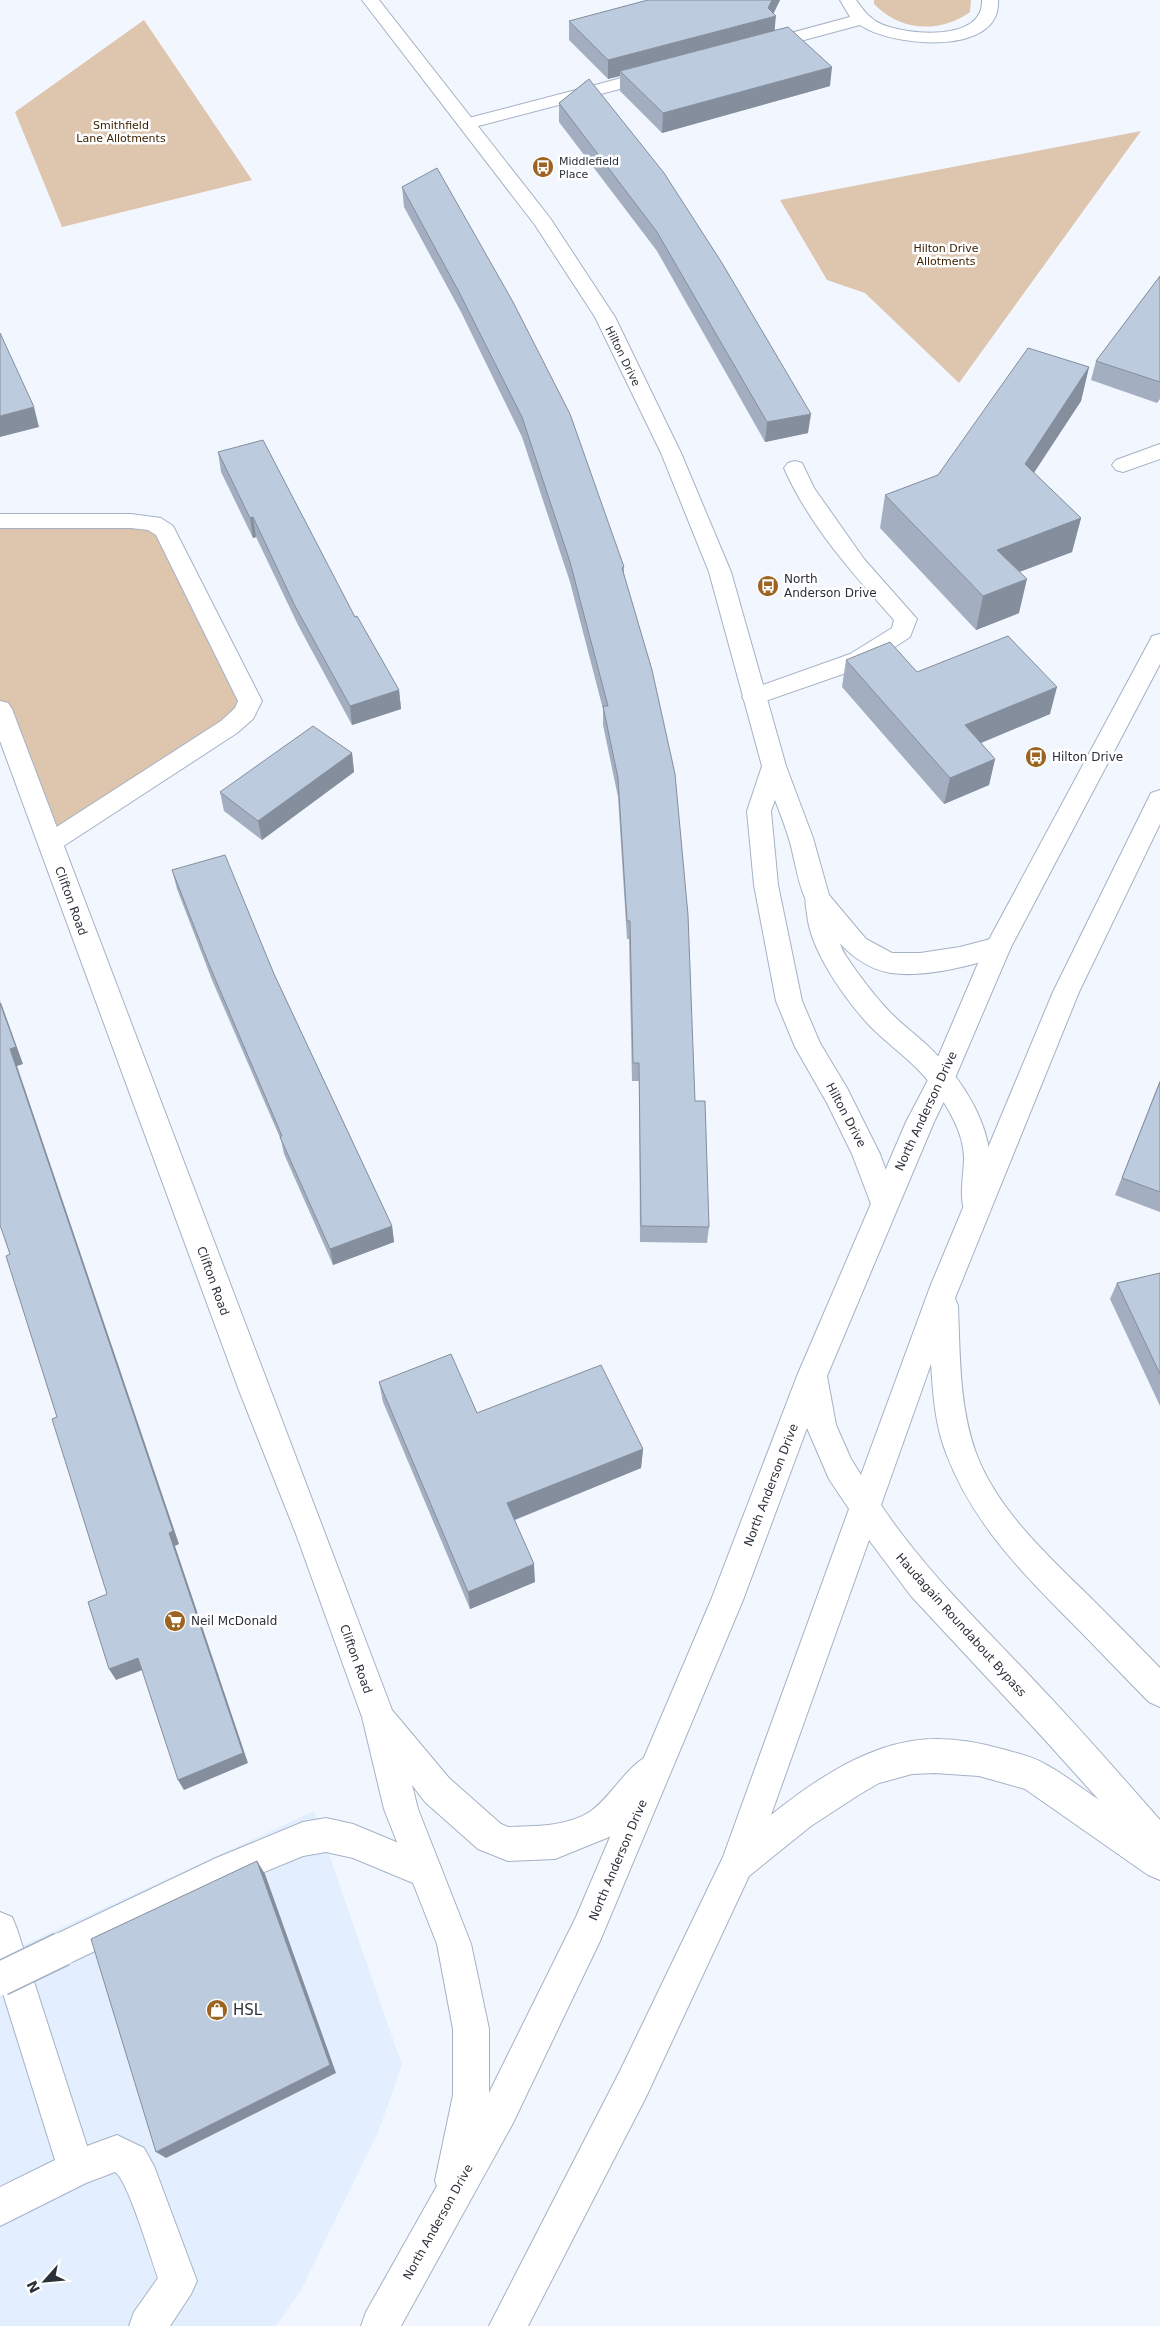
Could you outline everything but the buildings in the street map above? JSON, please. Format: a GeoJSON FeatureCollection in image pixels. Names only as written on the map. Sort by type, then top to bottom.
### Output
{"type":"FeatureCollection","features":[{"type":"Feature","properties":{"kind":"street","name":"Hilton Drive"},"geometry":{"type":"LineString","coordinates":[[370,0],[543,222],[604,317],[670,453],[720,572],[774,766],[801,838],[817,898],[829,915],[857,946],[877,958],[891,963],[920,963],[960,957],[998,947]]}},
{"type":"Feature","properties":{"kind":"street"},"geometry":{"type":"LineString","coordinates":[[848,0],[851,9],[860,20],[878,30],[900,36],[924,39],[948,37],[968,31],[983,22],[990,11],[990,0]]}},
{"type":"Feature","properties":{"kind":"street"},"geometry":{"type":"LineString","coordinates":[[746,50],[860,20]]}},
{"type":"Feature","properties":{"kind":"street"},"geometry":{"type":"LineString","coordinates":[[467,124],[669,70]]}},
{"type":"Feature","properties":{"kind":"street"},"geometry":{"type":"LineString","coordinates":[[1123,465],[1160,451]]}},
{"type":"Feature","properties":{"kind":"street"},"geometry":{"type":"LineString","coordinates":[[754,697],[858,660],[902,632],[906,619],[856,564],[804,489],[795,468]]}},
{"type":"Feature","properties":{"kind":"street"},"geometry":{"type":"LineString","coordinates":[[0,521],[131,521],[153,523],[164,531],[250,701],[245,713],[229,727],[50,843]]}},
{"type":"Feature","properties":{"kind":"street","name":"North Anderson Drive"},"geometry":{"type":"LineString","coordinates":[[380,2326],[448,2207],[549,2012],[588,1929],[727,1600],[812,1376],[920,1122],[942,1078],[998,947],[1160,642]]}},
{"type":"Feature","properties":{"kind":"street","name":"Clifton Road"},"geometry":{"type":"LineString","coordinates":[[0,709],[378,1717],[401,1809],[454,1944],[471,2029],[470,2095],[448,2207]]}},
{"type":"Feature","properties":{"kind":"street","name":"Hilton Drive"},"geometry":{"type":"LineString","coordinates":[[774,766],[759,811],[766,885],[777,947],[790,1001],[808,1047],[837,1096],[866,1154],[884,1204]]}},
{"type":"Feature","properties":{"kind":"street"},"geometry":{"type":"LineString","coordinates":[[508,2326],[634,2084],[702,1935],[737,1864],[944,1287],[976,1206],[1066,992],[1160,799]]}},
{"type":"Feature","properties":{"kind":"street"},"geometry":{"type":"LineString","coordinates":[[817,898],[823,932],[834,959],[878,1017],[919,1054],[942,1078],[974,1136],[978,1156],[976,1206]]}},
{"type":"Feature","properties":{"kind":"street"},"geometry":{"type":"LineString","coordinates":[[944,1287],[945,1358],[953,1425],[970,1472],[992,1509],[1021,1550],[1160,1691]]}},
{"type":"Feature","properties":{"kind":"street","name":"Haudagain Roundabout Bypass"},"geometry":{"type":"LineString","coordinates":[[812,1376],[822,1425],[831,1451],[865,1508],[890,1545],[922,1585],[1057,1728],[1160,1845]]}},
{"type":"Feature","properties":{"kind":"street","name":"Clifton Road"},"geometry":{"type":"LineString","coordinates":[[378,1717],[442,1796],[490,1837],[508,1844],[554,1842],[602,1823],[659,1764]]}},
{"type":"Feature","properties":{"kind":"street"},"geometry":{"type":"LineString","coordinates":[[737,1864],[799,1814],[872,1769],[912,1757],[935,1756],[979,1758],[1033,1775],[1160,1863]]}},
{"type":"Feature","properties":{"kind":"street"},"geometry":{"type":"LineString","coordinates":[[0,1979],[228,1870],[303,1839],[326,1834],[352,1841],[425,1871]]}},
{"type":"Feature","properties":{"kind":"street"},"geometry":{"type":"LineString","coordinates":[[0,1929],[76,2169]]}},
{"type":"Feature","properties":{"kind":"street"},"geometry":{"type":"LineString","coordinates":[[0,2207],[76,2169],[117,2153],[131,2161],[141,2179],[178,2281],[148,2326]]}},
{"type":"Feature","properties":{"kind":"shaded area"},"geometry":{"type":"Polygon","coordinates":[[[314,1811],[402,2065],[379,2130],[300,2292],[276,2326],[0,2326],[0,1956],[314,1811]]]}},
{"type":"Feature","properties":{"kind":"green space"},"geometry":{"type":"Polygon","coordinates":[[[874,0],[971,0],[970,12],[958,19],[946,24],[920,26],[896,20],[874,4],[874,0]]]}},
{"type":"Feature","properties":{"kind":"green space","name":"Smithfield Lane Allotments"},"geometry":{"type":"Polygon","coordinates":[[[144,20],[252,180],[62,227],[15,112],[144,20]]]}},
{"type":"Feature","properties":{"kind":"green space","name":"Hilton Drive Allotments"},"geometry":{"type":"Polygon","coordinates":[[[1141,131],[959,383],[865,293],[827,280],[780,200],[1141,131]]]}},
{"type":"Feature","properties":{"kind":"green space"},"geometry":{"type":"Polygon","coordinates":[[[0,521],[153,523],[250,701],[50,843],[0,709],[0,521]]]}},
{"type":"Feature","properties":{"kind":"place","name":"Middlefield Place"},"geometry":{"type":"Point","coordinates":[543,167]}},
{"type":"Feature","properties":{"kind":"place","name":"North Anderson Drive"},"geometry":{"type":"Point","coordinates":[768,586]}},
{"type":"Feature","properties":{"kind":"place","name":"Hilton Drive"},"geometry":{"type":"Point","coordinates":[1036,757]}},
{"type":"Feature","properties":{"kind":"place","name":"Neil McDonald"},"geometry":{"type":"Point","coordinates":[175,1621]}},
{"type":"Feature","properties":{"kind":"place","name":"HSL"},"geometry":{"type":"Point","coordinates":[217,2010]}}]}
